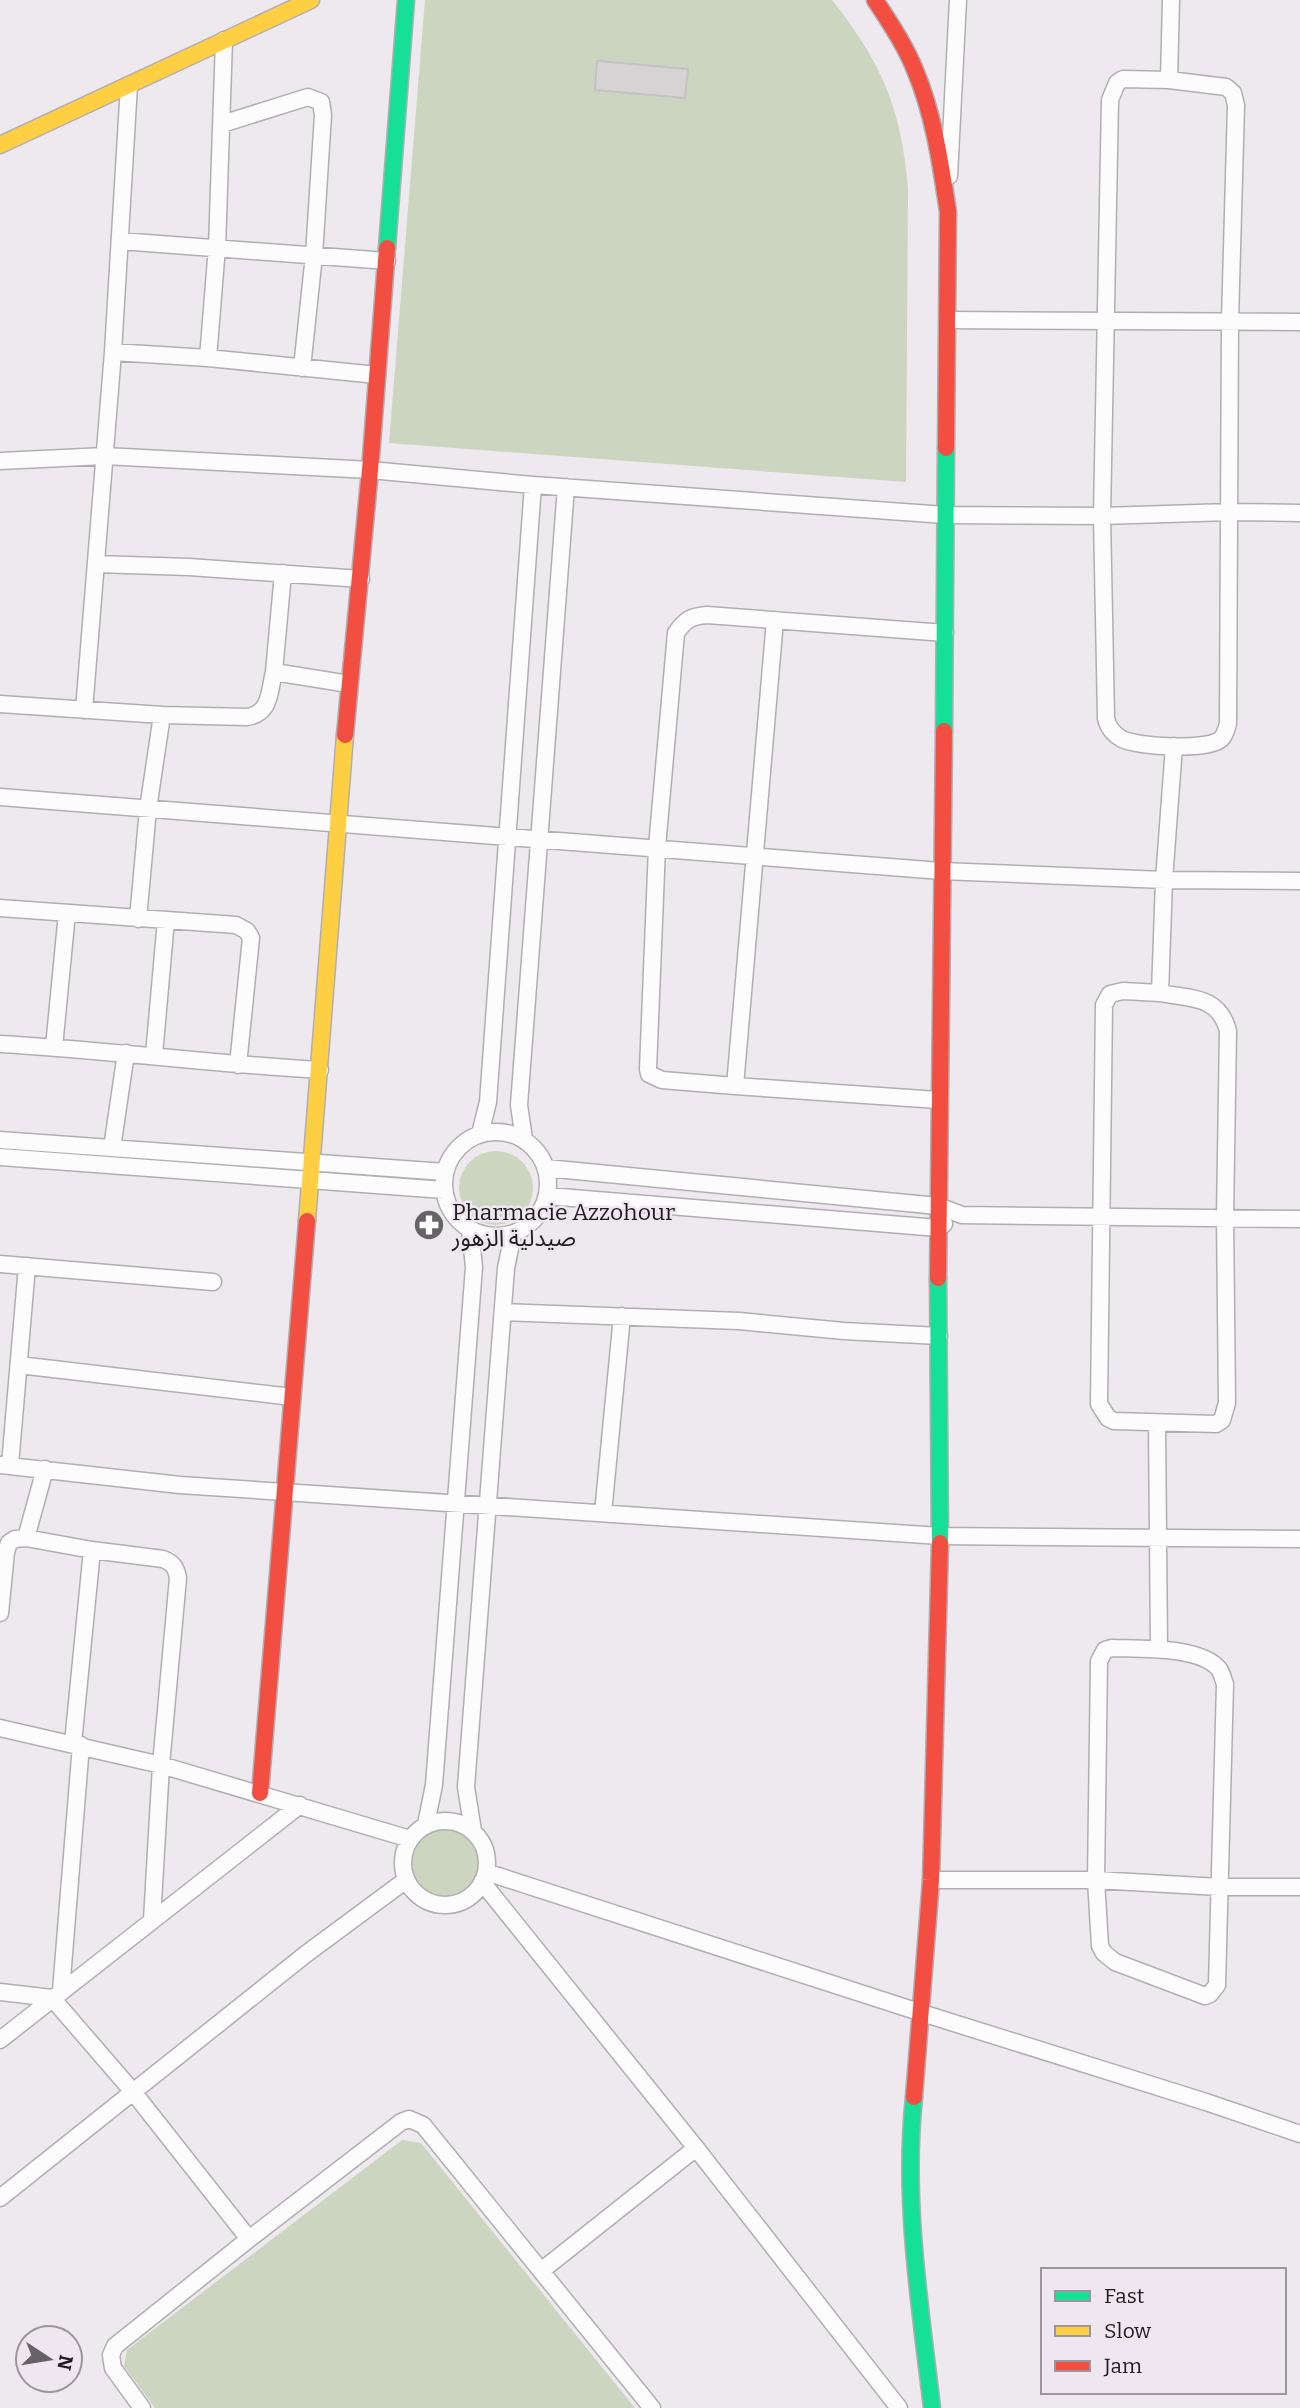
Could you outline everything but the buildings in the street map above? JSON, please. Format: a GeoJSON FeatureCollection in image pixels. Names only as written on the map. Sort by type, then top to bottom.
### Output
{"type":"FeatureCollection","features":[{"type":"Feature","properties":{"kind":"main road"},"geometry":{"type":"LineString","coordinates":[[0,145],[312,0]]}},
{"type":"Feature","properties":{"kind":"main road"},"geometry":{"type":"LineString","coordinates":[[260,1793],[320,1070],[337,823],[370,470],[406,0]]}},
{"type":"Feature","properties":{"kind":"main road"},"geometry":{"type":"LineString","coordinates":[[875,0],[894,30],[918,78],[938,145],[948,212],[938,1206],[940,1536],[931,1881],[912,2114],[910,2185],[911,2220],[932,2408]]}},
{"type":"Feature","properties":{"kind":"street"},"geometry":{"type":"LineString","coordinates":[[948,212],[958,0]]}},
{"type":"Feature","properties":{"kind":"street"},"geometry":{"type":"LineString","coordinates":[[1169,80],[1171,0]]}},
{"type":"Feature","properties":{"kind":"street"},"geometry":{"type":"LineString","coordinates":[[208,358],[217,247],[224,40]]}},
{"type":"Feature","properties":{"kind":"street"},"geometry":{"type":"LineString","coordinates":[[1123,79],[1169,80],[1226,87],[1233,93],[1236,105],[1230,321],[1228,724],[1220,740],[1209,744],[1174,746],[1126,741],[1108,727],[1102,516],[1106,320],[1112,90],[1123,79]]}},
{"type":"Feature","properties":{"kind":"street"},"geometry":{"type":"LineString","coordinates":[[84,710],[113,352],[129,85]]}},
{"type":"Feature","properties":{"kind":"street"},"geometry":{"type":"LineString","coordinates":[[222,124],[309,97],[321,102],[323,115],[314,255],[302,368]]}},
{"type":"Feature","properties":{"kind":"street"},"geometry":{"type":"LineString","coordinates":[[120,241],[387,261]]}},
{"type":"Feature","properties":{"kind":"street"},"geometry":{"type":"LineString","coordinates":[[948,320],[1300,322]]}},
{"type":"Feature","properties":{"kind":"street"},"geometry":{"type":"LineString","coordinates":[[113,352],[208,358],[377,375]]}},
{"type":"Feature","properties":{"kind":"street"},"geometry":{"type":"LineString","coordinates":[[0,461],[105,456],[370,470],[533,485],[945,515],[1300,513]]}},
{"type":"Feature","properties":{"kind":"street"},"geometry":{"type":"LineString","coordinates":[[480,1134],[488,1102],[533,485]]}},
{"type":"Feature","properties":{"kind":"street"},"geometry":{"type":"LineString","coordinates":[[524,1139],[519,1105],[566,487]]}},
{"type":"Feature","properties":{"kind":"street"},"geometry":{"type":"LineString","coordinates":[[96,564],[360,579]]}},
{"type":"Feature","properties":{"kind":"street"},"geometry":{"type":"LineString","coordinates":[[0,704],[162,715],[257,715],[263,711],[267,702],[274,672],[283,573]]}},
{"type":"Feature","properties":{"kind":"street"},"geometry":{"type":"LineString","coordinates":[[939,1100],[662,1080],[649,1073],[657,847],[676,633],[685,621],[694,616],[945,633]]}},
{"type":"Feature","properties":{"kind":"street"},"geometry":{"type":"LineString","coordinates":[[735,1086],[775,620]]}},
{"type":"Feature","properties":{"kind":"street"},"geometry":{"type":"LineString","coordinates":[[274,672],[349,684]]}},
{"type":"Feature","properties":{"kind":"street"},"geometry":{"type":"LineString","coordinates":[[138,919],[148,809],[162,715]]}},
{"type":"Feature","properties":{"kind":"street"},"geometry":{"type":"LineString","coordinates":[[1160,993],[1164,880],[1174,746]]}},
{"type":"Feature","properties":{"kind":"street"},"geometry":{"type":"LineString","coordinates":[[0,797],[941,871],[1164,880],[1300,881]]}},
{"type":"Feature","properties":{"kind":"street"},"geometry":{"type":"LineString","coordinates":[[0,908],[236,925],[247,931],[251,938],[238,1066]]}},
{"type":"Feature","properties":{"kind":"street"},"geometry":{"type":"LineString","coordinates":[[54,1047],[66,913]]}},
{"type":"Feature","properties":{"kind":"street"},"geometry":{"type":"LineString","coordinates":[[154,1055],[166,920]]}},
{"type":"Feature","properties":{"kind":"street"},"geometry":{"type":"LineString","coordinates":[[1123,991],[1160,993],[1210,1003],[1224,1016],[1228,1031],[1225,1413],[1222,1420],[1216,1424],[1114,1421],[1108,1418],[1099,1404],[1100,1216],[1104,1005],[1110,994],[1123,991]]}},
{"type":"Feature","properties":{"kind":"street"},"geometry":{"type":"LineString","coordinates":[[0,1044],[154,1055],[238,1066],[320,1070]]}},
{"type":"Feature","properties":{"kind":"street"},"geometry":{"type":"LineString","coordinates":[[112,1148],[126,1053]]}},
{"type":"Feature","properties":{"kind":"street"},"geometry":{"type":"LineString","coordinates":[[502,1132],[524,1139],[533,1146],[547,1168],[548,1196],[540,1212],[528,1226],[513,1234],[498,1237],[470,1229],[453,1213],[444,1190],[445,1172],[452,1156],[464,1142],[480,1134],[502,1132]]}},
{"type":"Feature","properties":{"kind":"street"},"geometry":{"type":"LineString","coordinates":[[0,1140],[112,1148],[444,1190]]}},
{"type":"Feature","properties":{"kind":"street"},"geometry":{"type":"LineString","coordinates":[[0,1157],[310,1171],[445,1172]]}},
{"type":"Feature","properties":{"kind":"street"},"geometry":{"type":"LineString","coordinates":[[547,1168],[938,1206],[962,1215],[1300,1219]]}},
{"type":"Feature","properties":{"kind":"street"},"geometry":{"type":"LineString","coordinates":[[548,1196],[938,1228],[962,1215]]}},
{"type":"Feature","properties":{"kind":"street"},"geometry":{"type":"LineString","coordinates":[[426,1824],[434,1785],[457,1503],[474,1267],[470,1229]]}},
{"type":"Feature","properties":{"kind":"street"},"geometry":{"type":"LineString","coordinates":[[473,1831],[466,1787],[506,1268],[513,1234]]}},
{"type":"Feature","properties":{"kind":"street"},"geometry":{"type":"LineString","coordinates":[[0,1264],[213,1282]]}},
{"type":"Feature","properties":{"kind":"street"},"geometry":{"type":"LineString","coordinates":[[27,1266],[19,1365],[5,1465],[180,1485],[940,1536],[1300,1539]]}},
{"type":"Feature","properties":{"kind":"street"},"geometry":{"type":"LineString","coordinates":[[503,1312],[739,1321],[844,1331],[939,1336]]}},
{"type":"Feature","properties":{"kind":"street"},"geometry":{"type":"LineString","coordinates":[[603,1513],[622,1317]]}},
{"type":"Feature","properties":{"kind":"street"},"geometry":{"type":"LineString","coordinates":[[19,1365],[292,1398]]}},
{"type":"Feature","properties":{"kind":"street"},"geometry":{"type":"LineString","coordinates":[[1157,1424],[1159,1649]]}},
{"type":"Feature","properties":{"kind":"street"},"geometry":{"type":"LineString","coordinates":[[26,1538],[45,1469]]}},
{"type":"Feature","properties":{"kind":"street"},"geometry":{"type":"LineString","coordinates":[[0,1612],[6,1552],[9,1543],[15,1539],[26,1538],[163,1559],[176,1568],[178,1578],[161,1765],[152,1920]]}},
{"type":"Feature","properties":{"kind":"street"},"geometry":{"type":"LineString","coordinates":[[92,1550],[57,1995],[249,2239]]}},
{"type":"Feature","properties":{"kind":"street"},"geometry":{"type":"LineString","coordinates":[[1112,1648],[1159,1649],[1203,1658],[1220,1670],[1225,1684],[1217,1985],[1210,1994],[1205,1996],[1109,1958],[1100,1946],[1097,1881],[1096,1745],[1099,1661],[1105,1650],[1112,1648]]}},
{"type":"Feature","properties":{"kind":"street"},"geometry":{"type":"LineString","coordinates":[[0,1728],[161,1765],[410,1839]]}},
{"type":"Feature","properties":{"kind":"street"},"geometry":{"type":"LineString","coordinates":[[0,2040],[300,1805]]}},
{"type":"Feature","properties":{"kind":"street"},"geometry":{"type":"LineString","coordinates":[[438,1820],[450,1820],[473,1831],[482,1843],[487,1857],[484,1877],[474,1893],[463,1901],[437,1905],[424,1900],[413,1891],[402,1866],[410,1839],[426,1824],[438,1820]]}},
{"type":"Feature","properties":{"kind":"street"},"geometry":{"type":"LineString","coordinates":[[484,1877],[1206,2102],[1300,2134]]}},
{"type":"Feature","properties":{"kind":"street"},"geometry":{"type":"LineString","coordinates":[[484,1877],[898,2408]]}},
{"type":"Feature","properties":{"kind":"street"},"geometry":{"type":"LineString","coordinates":[[0,2198],[306,1954],[406,1880]]}},
{"type":"Feature","properties":{"kind":"street"},"geometry":{"type":"LineString","coordinates":[[931,1881],[1097,1881],[1219,1887],[1300,1887]]}},
{"type":"Feature","properties":{"kind":"street"},"geometry":{"type":"LineString","coordinates":[[0,1992],[57,1995]]}},
{"type":"Feature","properties":{"kind":"street"},"geometry":{"type":"LineString","coordinates":[[142,2408],[113,2368],[111,2355],[116,2346],[249,2239],[401,2122],[409,2119],[423,2124],[652,2408]]}},
{"type":"Feature","properties":{"kind":"street"},"geometry":{"type":"LineString","coordinates":[[541,2271],[696,2148]]}},
{"type":"Feature","properties":{"kind":"green space"},"geometry":{"type":"Polygon","coordinates":[[[425,0],[832,0],[876,66],[894,110],[905,160],[908,188],[906,482],[389,443],[425,0]]]}},
{"type":"Feature","properties":{"kind":"green space"},"geometry":{"type":"Polygon","coordinates":[[[496,1151],[510,1154],[522,1162],[530,1174],[533,1188],[530,1202],[522,1214],[510,1222],[496,1225],[482,1222],[470,1214],[462,1202],[459,1188],[462,1174],[470,1162],[482,1154],[496,1151]]]}},
{"type":"Feature","properties":{"kind":"green space"},"geometry":{"type":"Polygon","coordinates":[[[445,1826],[460,1829],[472,1837],[480,1849],[483,1864],[480,1879],[472,1891],[460,1899],[445,1902],[430,1899],[418,1891],[410,1879],[407,1864],[410,1849],[418,1837],[430,1829],[445,1826]]]}},
{"type":"Feature","properties":{"kind":"green space"},"geometry":{"type":"Polygon","coordinates":[[[402,2140],[421,2143],[635,2408],[155,2408],[124,2366],[127,2350],[402,2140]]]}},
{"type":"Feature","properties":{"kind":"traffic: fast"},"geometry":{"type":"LineString","coordinates":[[387,248],[406,0]]}},
{"type":"Feature","properties":{"kind":"traffic: fast"},"geometry":{"type":"LineString","coordinates":[[944,731],[946,448]]}},
{"type":"Feature","properties":{"kind":"traffic: fast"},"geometry":{"type":"LineString","coordinates":[[938,1278],[940,1543]]}},
{"type":"Feature","properties":{"kind":"traffic: fast"},"geometry":{"type":"LineString","coordinates":[[914,2097],[910,2175],[914,2253],[932,2408]]}},
{"type":"Feature","properties":{"kind":"traffic: slow"},"geometry":{"type":"LineString","coordinates":[[0,145],[311,0]]}},
{"type":"Feature","properties":{"kind":"traffic: slow"},"geometry":{"type":"LineString","coordinates":[[307,1221],[345,735]]}},
{"type":"Feature","properties":{"kind":"traffic: jam"},"geometry":{"type":"LineString","coordinates":[[875,0],[907,52],[922,87],[943,176],[948,212],[946,448]]}},
{"type":"Feature","properties":{"kind":"traffic: jam"},"geometry":{"type":"LineString","coordinates":[[345,735],[370,470],[387,248]]}},
{"type":"Feature","properties":{"kind":"traffic: jam"},"geometry":{"type":"LineString","coordinates":[[938,1278],[944,731]]}},
{"type":"Feature","properties":{"kind":"traffic: jam"},"geometry":{"type":"LineString","coordinates":[[260,1793],[307,1221]]}},
{"type":"Feature","properties":{"kind":"traffic: jam"},"geometry":{"type":"LineString","coordinates":[[914,2097],[931,1880],[940,1543]]}},
{"type":"Feature","properties":{"kind":"place","name":"Pharmacie Azzohour صيدلية الزهور"},"geometry":{"type":"Point","coordinates":[429,1225]}}]}
